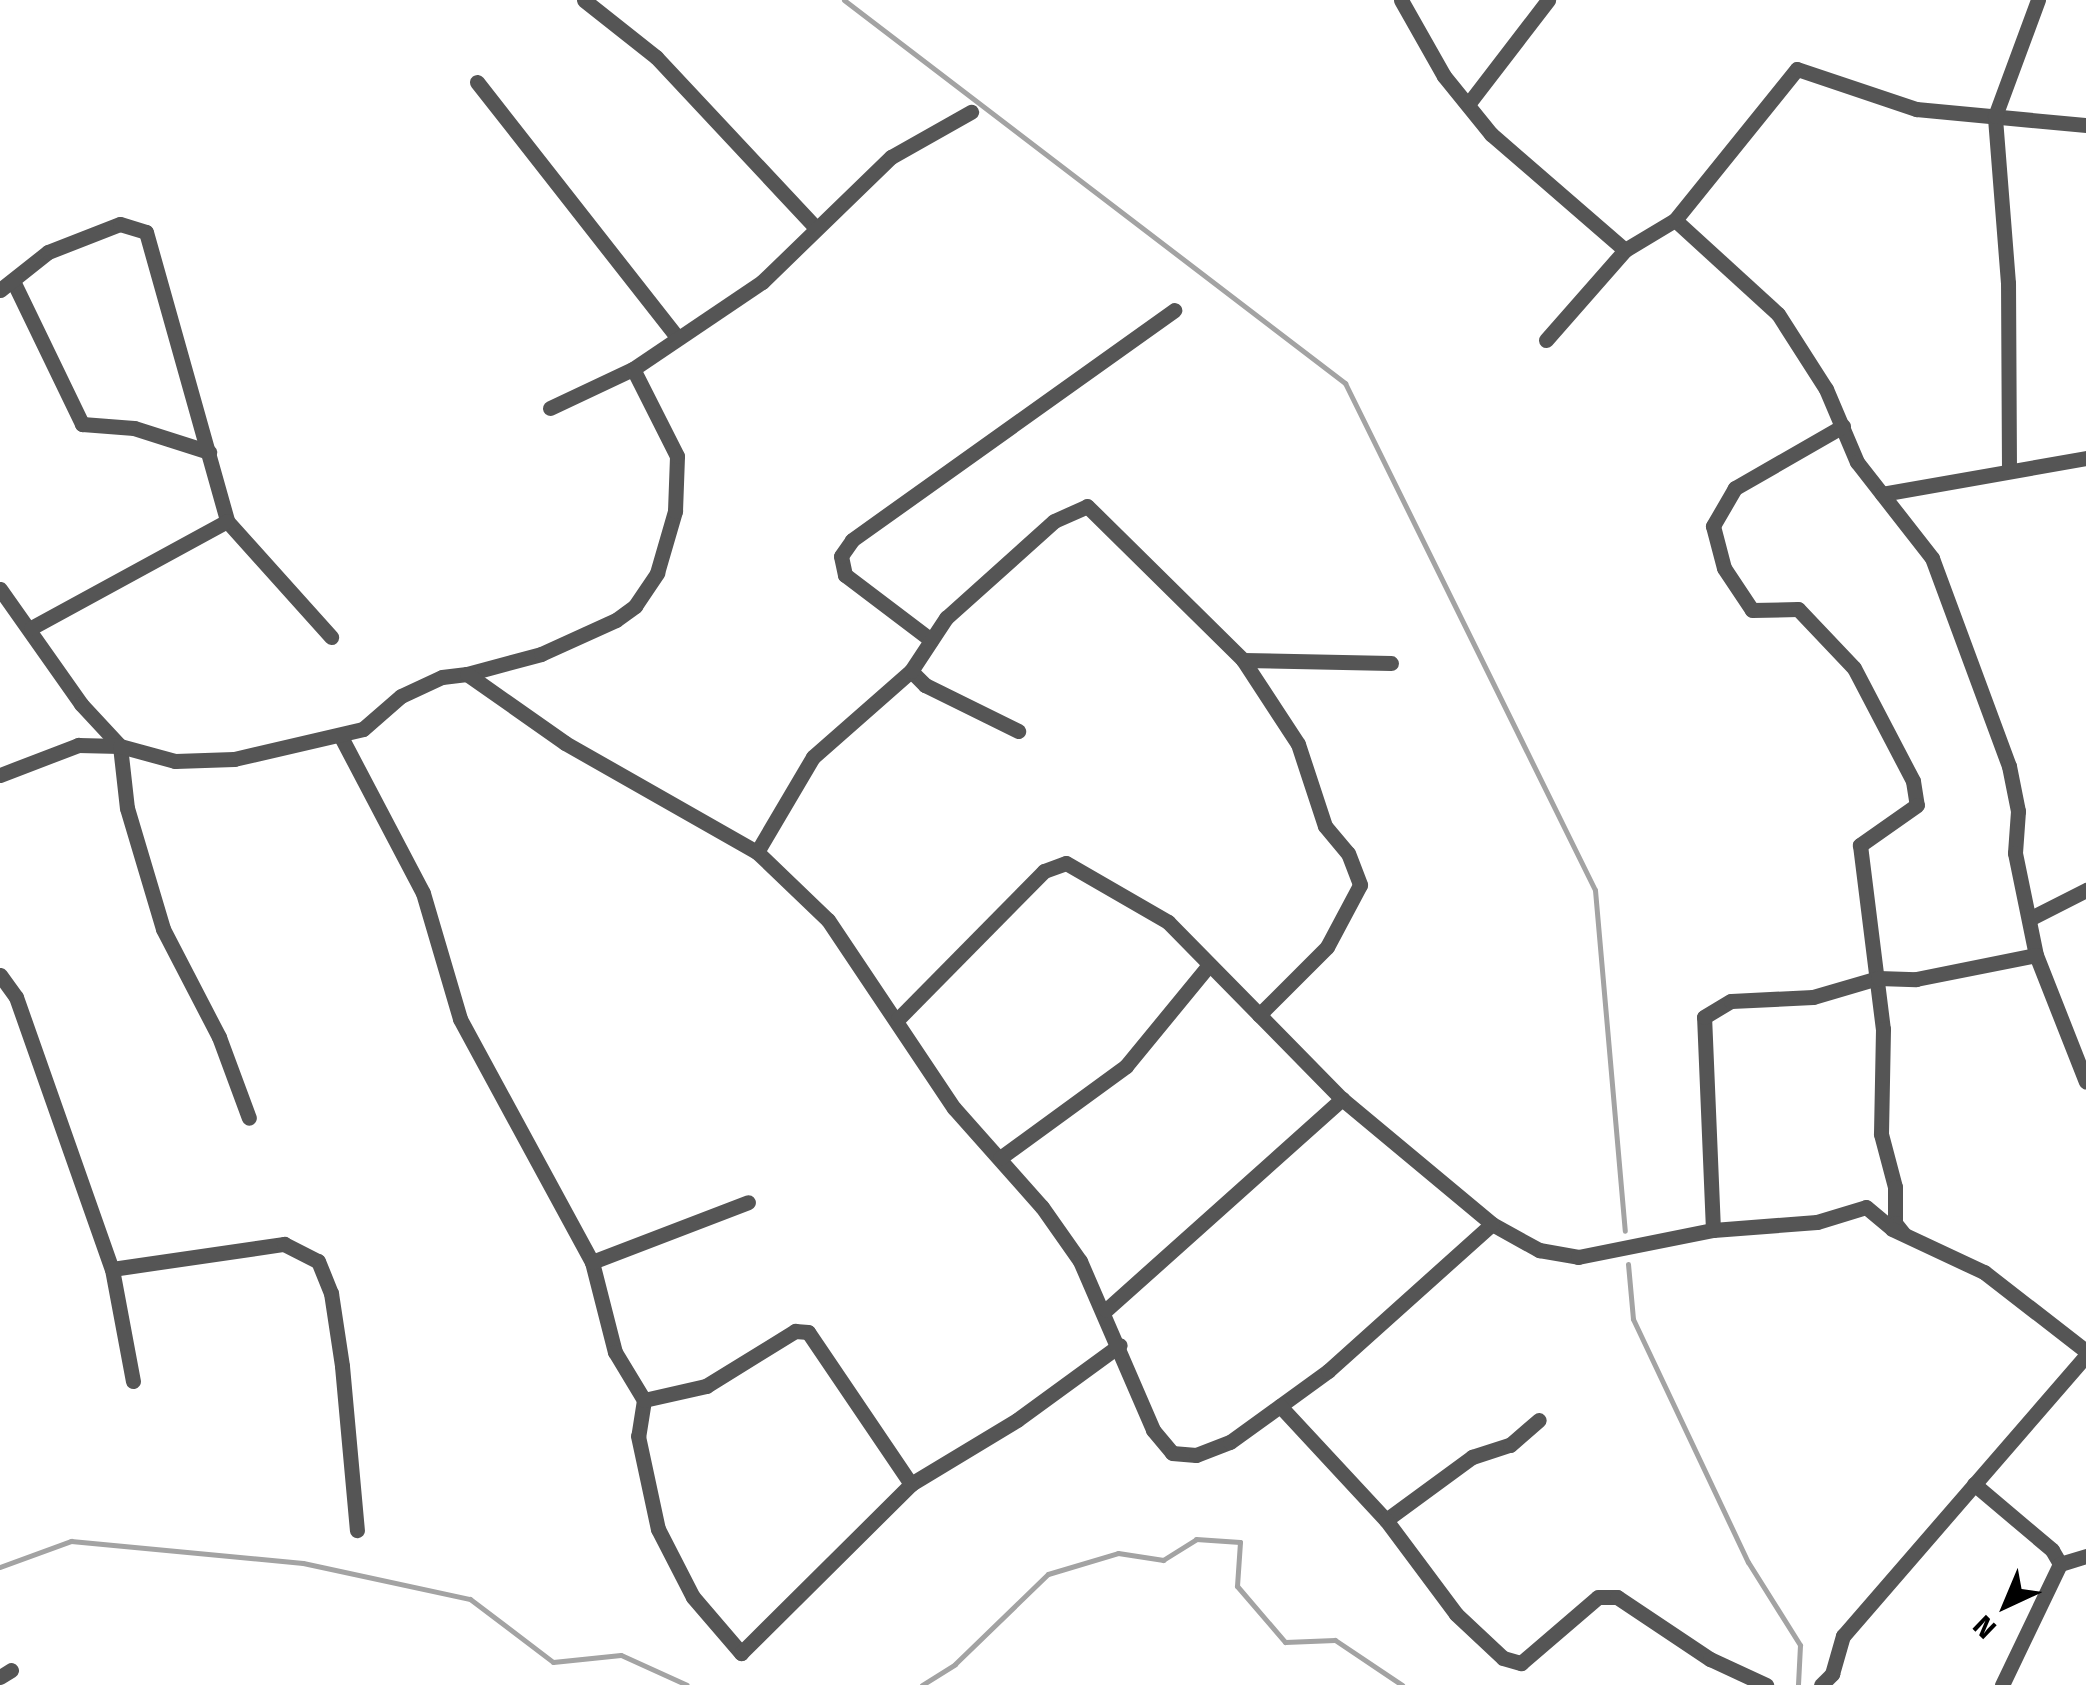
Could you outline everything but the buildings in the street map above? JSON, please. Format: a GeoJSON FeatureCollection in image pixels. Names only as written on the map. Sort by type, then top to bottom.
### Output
{"type":"FeatureCollection","features":[{"type":"Feature","properties":{"kind":"street"},"geometry":{"type":"LineString","coordinates":[[584,0],[656,57],[814,227]]}},
{"type":"Feature","properties":{"kind":"street"},"geometry":{"type":"LineString","coordinates":[[1401,0],[1444,76],[1490,134],[1625,250]]}},
{"type":"Feature","properties":{"kind":"street"},"geometry":{"type":"LineString","coordinates":[[1469,104],[1548,0]]}},
{"type":"Feature","properties":{"kind":"street"},"geometry":{"type":"LineString","coordinates":[[2009,470],[2008,284],[1995,116],[2038,0]]}},
{"type":"Feature","properties":{"kind":"street"},"geometry":{"type":"LineString","coordinates":[[1546,340],[1625,250],[1676,220],[1797,69],[1916,109],[2086,125]]}},
{"type":"Feature","properties":{"kind":"street"},"geometry":{"type":"LineString","coordinates":[[477,82],[677,338]]}},
{"type":"Feature","properties":{"kind":"street"},"geometry":{"type":"LineString","coordinates":[[550,408],[633,369],[762,282],[814,227],[891,157],[970,112]]}},
{"type":"Feature","properties":{"kind":"street"},"geometry":{"type":"LineString","coordinates":[[1676,220],[1778,314],[1843,426],[1857,462],[1932,558],[1958,618],[2009,766],[2018,811],[2016,853],[2036,954],[2086,1082]]}},
{"type":"Feature","properties":{"kind":"street"},"geometry":{"type":"LineString","coordinates":[[209,452],[134,428],[82,424],[6,286],[48,252],[120,224],[146,232],[209,452],[227,520],[331,637]]}},
{"type":"Feature","properties":{"kind":"street"},"geometry":{"type":"LineString","coordinates":[[931,640],[845,575],[840,556],[852,540],[1174,310]]}},
{"type":"Feature","properties":{"kind":"street"},"geometry":{"type":"LineString","coordinates":[[0,775],[78,745],[120,746],[175,760],[234,759],[364,730],[400,696],[442,677],[541,654],[616,620],[635,606],[658,573],[675,511],[678,456],[633,369]]}},
{"type":"Feature","properties":{"kind":"street"},"geometry":{"type":"LineString","coordinates":[[1843,426],[1735,488],[1714,526],[1724,568],[1752,610],[1798,608],[1854,668],[1914,782],[1917,805],[1860,845],[1878,978],[1880,1134],[1894,1188],[1895,1223],[1906,1236]]}},
{"type":"Feature","properties":{"kind":"street"},"geometry":{"type":"LineString","coordinates":[[1882,494],[2086,458]]}},
{"type":"Feature","properties":{"kind":"street"},"geometry":{"type":"LineString","coordinates":[[756,852],[813,758],[911,671],[946,618],[1054,521],[1087,506],[1243,660],[1298,744],[1326,826],[1348,853],[1360,885],[1327,947],[1258,1015]]}},
{"type":"Feature","properties":{"kind":"street"},"geometry":{"type":"LineString","coordinates":[[32,628],[227,520]]}},
{"type":"Feature","properties":{"kind":"street"},"geometry":{"type":"LineString","coordinates":[[0,589],[32,628],[81,704],[120,746],[127,808],[163,929],[218,1037],[249,1118]]}},
{"type":"Feature","properties":{"kind":"street"},"geometry":{"type":"LineString","coordinates":[[1243,660],[1391,663]]}},
{"type":"Feature","properties":{"kind":"street"},"geometry":{"type":"LineString","coordinates":[[911,671],[924,685],[1018,731]]}},
{"type":"Feature","properties":{"kind":"street"},"geometry":{"type":"LineString","coordinates":[[467,674],[565,743],[756,852],[828,920],[898,1019],[954,1108],[1071,1247],[1106,1310],[1153,1430],[1172,1453],[1196,1455],[1230,1442],[1414,1298],[1492,1224]]}},
{"type":"Feature","properties":{"kind":"street"},"geometry":{"type":"LineString","coordinates":[[340,735],[422,893],[460,1019],[592,1262],[615,1352],[644,1400],[638,1436],[658,1529],[693,1597],[742,1653],[911,1484],[1017,1420],[1120,1344]]}},
{"type":"Feature","properties":{"kind":"street"},"geometry":{"type":"LineString","coordinates":[[898,1019],[1044,871],[1066,863],[1168,922],[1342,1099],[1492,1224],[1539,1250],[1578,1256],[1713,1230],[1817,1222],[1866,1207],[1906,1236],[1984,1272],[2086,1353],[1843,1636],[1832,1674],[1821,1685]]}},
{"type":"Feature","properties":{"kind":"street"},"geometry":{"type":"LineString","coordinates":[[2031,918],[2086,890]]}},
{"type":"Feature","properties":{"kind":"street"},"geometry":{"type":"LineString","coordinates":[[1713,1230],[1704,1017],[1731,1000],[1812,997],[1878,978],[1916,979],[2036,954]]}},
{"type":"Feature","properties":{"kind":"street"},"geometry":{"type":"LineString","coordinates":[[1000,1158],[1126,1066],[1209,965]]}},
{"type":"Feature","properties":{"kind":"street"},"geometry":{"type":"LineString","coordinates":[[0,975],[16,998],[112,1270],[133,1381]]}},
{"type":"Feature","properties":{"kind":"street"},"geometry":{"type":"LineString","coordinates":[[1106,1310],[1342,1099]]}},
{"type":"Feature","properties":{"kind":"street"},"geometry":{"type":"LineString","coordinates":[[592,1262],[748,1202]]}},
{"type":"Feature","properties":{"kind":"street"},"geometry":{"type":"LineString","coordinates":[[112,1270],[284,1244],[318,1261],[332,1293],[357,1530]]}},
{"type":"Feature","properties":{"kind":"street"},"geometry":{"type":"LineString","coordinates":[[644,1400],[706,1386],[795,1331],[808,1332],[861,1401],[895,1468],[911,1484]]}},
{"type":"Feature","properties":{"kind":"street"},"geometry":{"type":"LineString","coordinates":[[1280,1406],[1386,1520],[1456,1614],[1504,1658],[1521,1663],[1598,1597],[1616,1597],[1638,1605],[1710,1659],[1766,1685]]}},
{"type":"Feature","properties":{"kind":"street"},"geometry":{"type":"LineString","coordinates":[[1386,1520],[1472,1457],[1510,1445],[1539,1420]]}},
{"type":"Feature","properties":{"kind":"street"},"geometry":{"type":"LineString","coordinates":[[1974,1484],[2052,1550],[2060,1564]]}},
{"type":"Feature","properties":{"kind":"street"},"geometry":{"type":"LineString","coordinates":[[2002,1685],[2060,1564],[2086,1556]]}},
{"type":"Feature","properties":{"kind":"waterway"},"geometry":{"type":"LineString","coordinates":[[844,0],[1345,383],[1595,890],[1625,1231]]}},
{"type":"Feature","properties":{"kind":"waterway"},"geometry":{"type":"LineString","coordinates":[[1628,1264],[1633,1319],[1748,1562],[1800,1645],[1798,1685]]}},
{"type":"Feature","properties":{"kind":"waterway"},"geometry":{"type":"LineString","coordinates":[[922,1685],[955,1664],[1048,1574],[1118,1553],[1163,1560],[1196,1539],[1240,1542],[1237,1586],[1285,1642],[1335,1640],[1402,1685]]}},
{"type":"Feature","properties":{"kind":"waterway"},"geometry":{"type":"LineString","coordinates":[[0,1567],[71,1541],[303,1563],[470,1599],[553,1662],[621,1655],[687,1685]]}}]}
